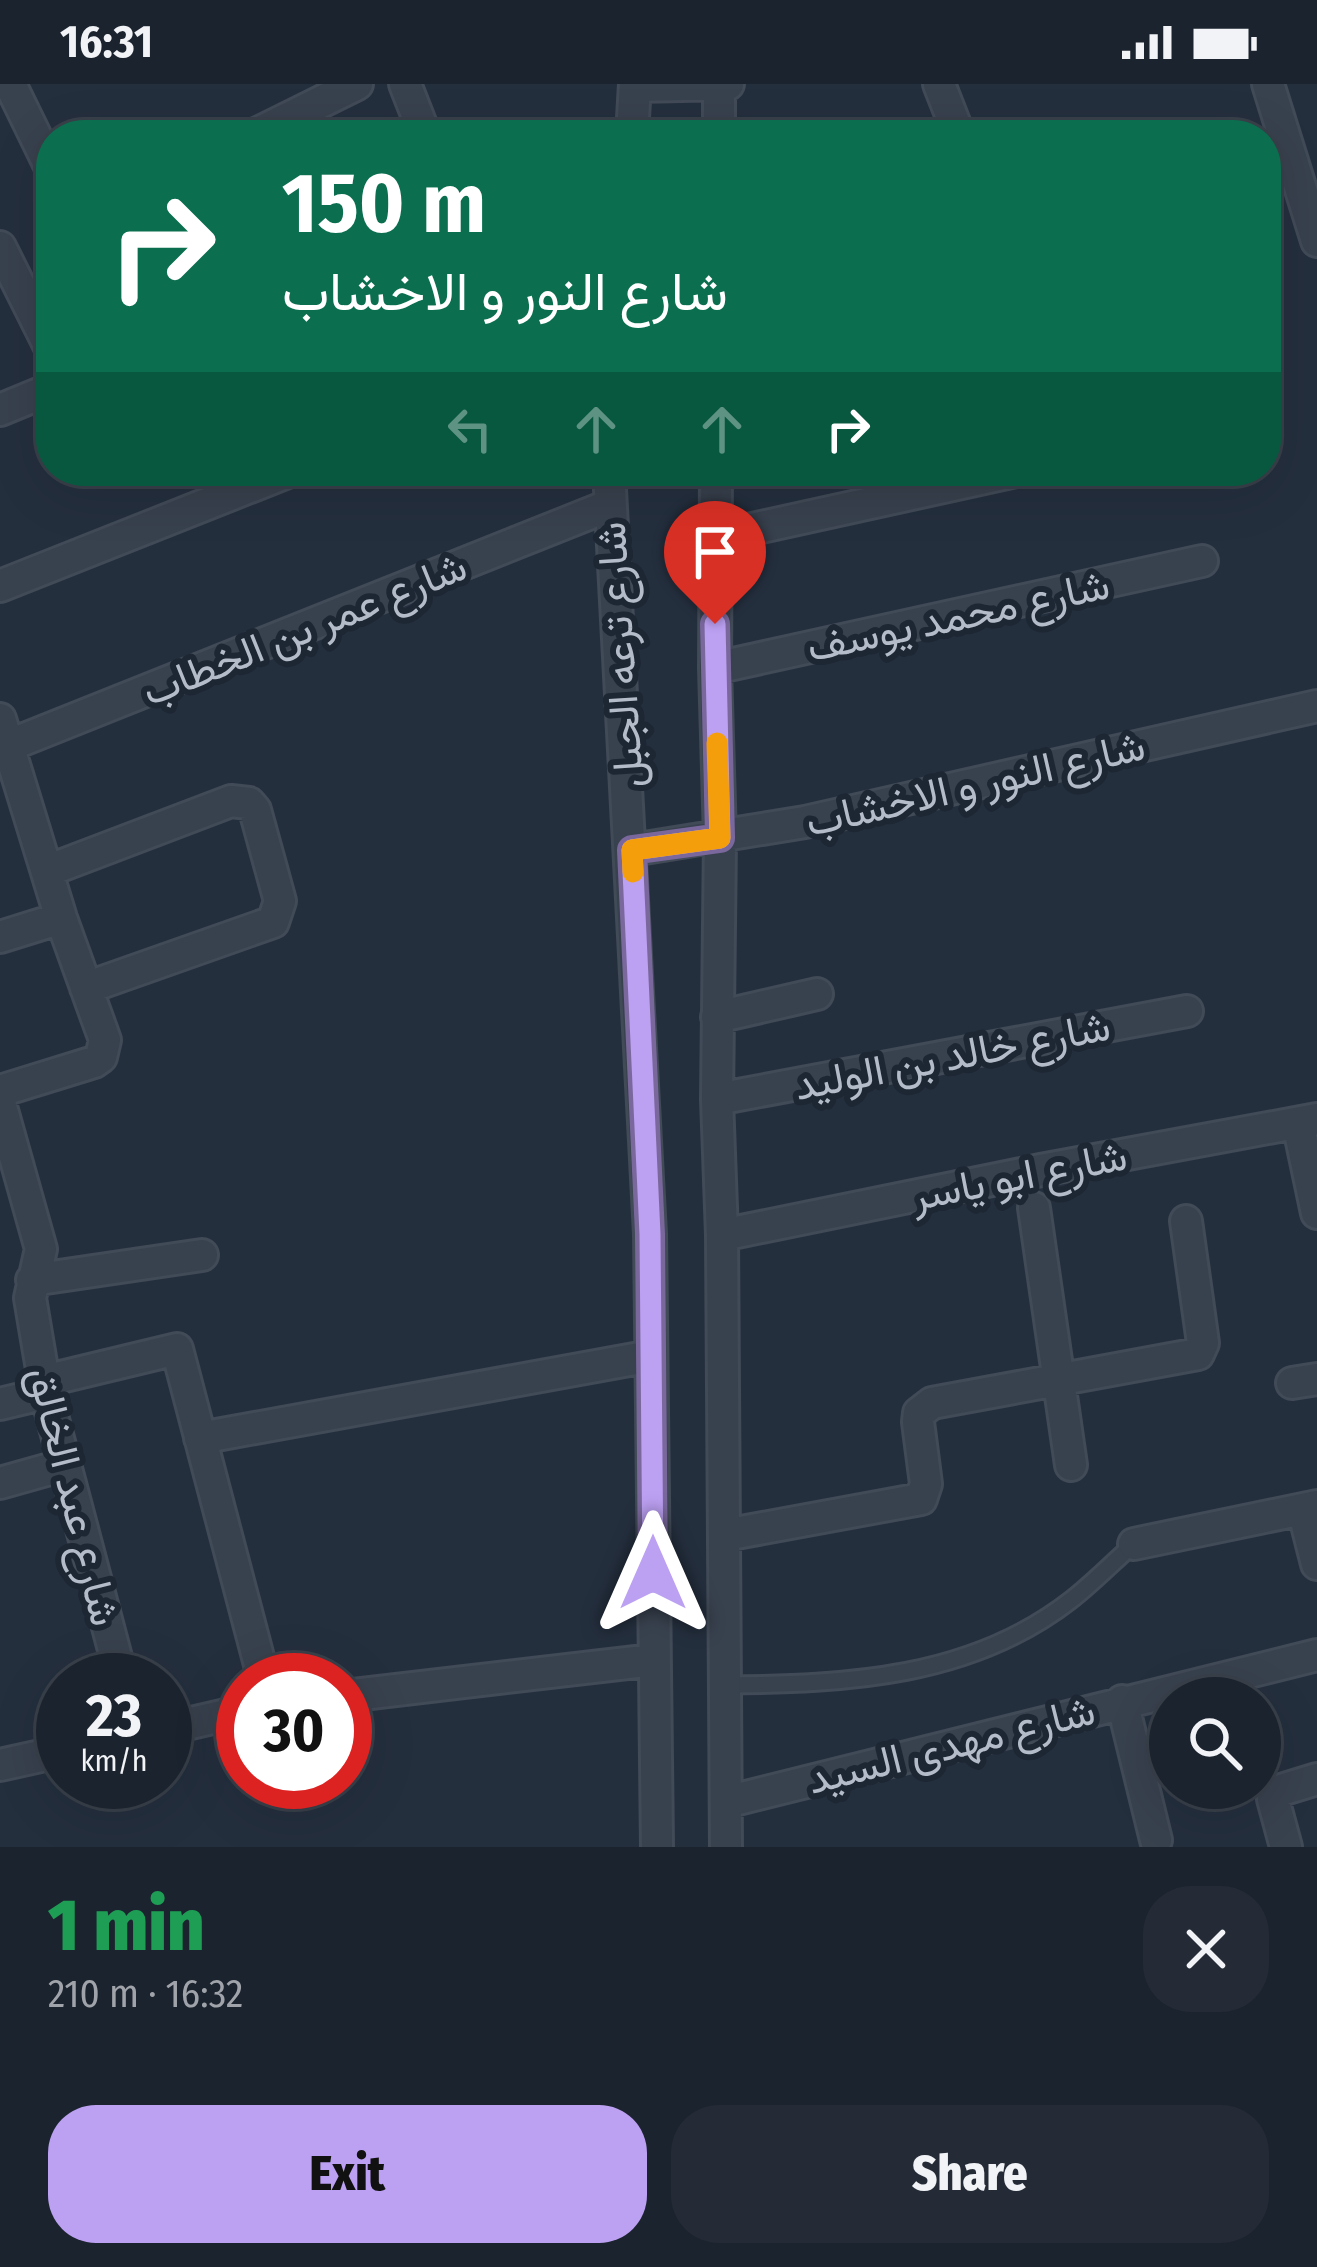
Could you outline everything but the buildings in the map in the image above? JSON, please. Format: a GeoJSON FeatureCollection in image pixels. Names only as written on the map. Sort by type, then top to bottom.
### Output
{"type":"FeatureCollection","features":[{"type":"Feature","properties":{"kind":"street"},"geometry":{"type":"LineString","coordinates":[[10,84],[36,137]]}},
{"type":"Feature","properties":{"kind":"street"},"geometry":{"type":"LineString","coordinates":[[284,120],[357,84]]}},
{"type":"Feature","properties":{"kind":"street"},"geometry":{"type":"LineString","coordinates":[[405,84],[419,120]]}},
{"type":"Feature","properties":{"kind":"street"},"geometry":{"type":"LineString","coordinates":[[939,84],[952,120]]}},
{"type":"Feature","properties":{"kind":"street"},"geometry":{"type":"LineString","coordinates":[[1268,84],[1279,120]]}},
{"type":"Feature","properties":{"kind":"street"},"geometry":{"type":"LineString","coordinates":[[633,120],[635,85],[722,85],[720,120]]}},
{"type":"Feature","properties":{"kind":"street"},"geometry":{"type":"LineString","coordinates":[[1281,126],[1317,242]]}},
{"type":"Feature","properties":{"kind":"street"},"geometry":{"type":"LineString","coordinates":[[0,247],[36,319]]}},
{"type":"Feature","properties":{"kind":"street"},"geometry":{"type":"LineString","coordinates":[[0,410],[36,394]]}},
{"type":"Feature","properties":{"kind":"street"},"geometry":{"type":"LineString","coordinates":[[0,586],[252,486]]}},
{"type":"Feature","properties":{"kind":"street","name":"شارع ترعه الجبل"},"geometry":{"type":"LineString","coordinates":[[609,486],[649,1210],[657,1847]]}},
{"type":"Feature","properties":{"kind":"street"},"geometry":{"type":"LineString","coordinates":[[716,486],[720,838],[716,1099],[722,1235],[726,1847]]}},
{"type":"Feature","properties":{"kind":"street"},"geometry":{"type":"LineString","coordinates":[[716,536],[947,486]]}},
{"type":"Feature","properties":{"kind":"street","name":"شارع عمر بن الخطاب"},"geometry":{"type":"LineString","coordinates":[[3,738],[608,506]]}},
{"type":"Feature","properties":{"kind":"street","name":"شارع محمد يوسف"},"geometry":{"type":"LineString","coordinates":[[715,668],[1202,561]]}},
{"type":"Feature","properties":{"kind":"street","name":"شارع النور و الاخشاب"},"geometry":{"type":"LineString","coordinates":[[632,850],[870,808],[1317,706]]}},
{"type":"Feature","properties":{"kind":"street"},"geometry":{"type":"LineString","coordinates":[[0,1091],[94,1062],[101,1057],[105,1040],[3,738]]}},
{"type":"Feature","properties":{"kind":"street"},"geometry":{"type":"LineString","coordinates":[[47,872],[232,801],[249,803],[254,810],[280,902],[273,922],[86,988]]}},
{"type":"Feature","properties":{"kind":"street"},"geometry":{"type":"LineString","coordinates":[[0,937],[61,918]]}},
{"type":"Feature","properties":{"kind":"street"},"geometry":{"type":"LineString","coordinates":[[717,1017],[817,994]]}},
{"type":"Feature","properties":{"kind":"street","name":"شارع خالد بن الوليد"},"geometry":{"type":"LineString","coordinates":[[716,1099],[1187,1011]]}},
{"type":"Feature","properties":{"kind":"street","name":"شارع عبد الخالق"},"geometry":{"type":"LineString","coordinates":[[0,1102],[41,1250],[30,1298],[45,1387],[115,1653]]}},
{"type":"Feature","properties":{"kind":"street"},"geometry":{"type":"LineString","coordinates":[[1308,1121],[1317,1213]]}},
{"type":"Feature","properties":{"kind":"street","name":"شارع ابو ياسر"},"geometry":{"type":"LineString","coordinates":[[722,1235],[1308,1121]]}},
{"type":"Feature","properties":{"kind":"street"},"geometry":{"type":"LineString","coordinates":[[1034,1208],[1071,1465]]}},
{"type":"Feature","properties":{"kind":"street"},"geometry":{"type":"LineString","coordinates":[[725,1535],[914,1502],[926,1484],[918,1422],[924,1408],[1192,1356],[1202,1349],[1186,1221]]}},
{"type":"Feature","properties":{"kind":"street"},"geometry":{"type":"LineString","coordinates":[[32,1280],[202,1255]]}},
{"type":"Feature","properties":{"kind":"street"},"geometry":{"type":"LineString","coordinates":[[0,1404],[177,1349],[257,1653]]}},
{"type":"Feature","properties":{"kind":"street"},"geometry":{"type":"LineString","coordinates":[[200,1438],[651,1356]]}},
{"type":"Feature","properties":{"kind":"street"},"geometry":{"type":"LineString","coordinates":[[0,1483],[64,1465]]}},
{"type":"Feature","properties":{"kind":"street"},"geometry":{"type":"LineString","coordinates":[[1134,1544],[1310,1508],[1317,1564]]}},
{"type":"Feature","properties":{"kind":"street","name":"شارع مهدى السيد"},"geometry":{"type":"LineString","coordinates":[[726,1802],[1317,1655]]}},
{"type":"Feature","properties":{"kind":"street"},"geometry":{"type":"LineString","coordinates":[[372,1693],[653,1660]]}},
{"type":"Feature","properties":{"kind":"street"},"geometry":{"type":"LineString","coordinates":[[1122,1701],[1156,1840]]}},
{"type":"Feature","properties":{"kind":"street"},"geometry":{"type":"LineString","coordinates":[[0,1765],[36,1757]]}},
{"type":"Feature","properties":{"kind":"street"},"geometry":{"type":"LineString","coordinates":[[1286,1847],[1273,1799],[1277,1791],[1317,1779]]}},
{"type":"Feature","properties":{"kind":"lane"},"geometry":{"type":"LineString","coordinates":[[725,1685],[866,1681],[973,1654],[1071,1600],[1134,1544]]}},
{"type":"Feature","properties":{"kind":"slow traffic"},"geometry":{"type":"LineString","coordinates":[[633,872],[632,850],[720,838],[717,743]]}},
{"type":"Feature","properties":{"kind":"route"},"geometry":{"type":"LineString","coordinates":[[653,1573],[650,1234],[632,850],[720,838],[715,624]]}}]}
